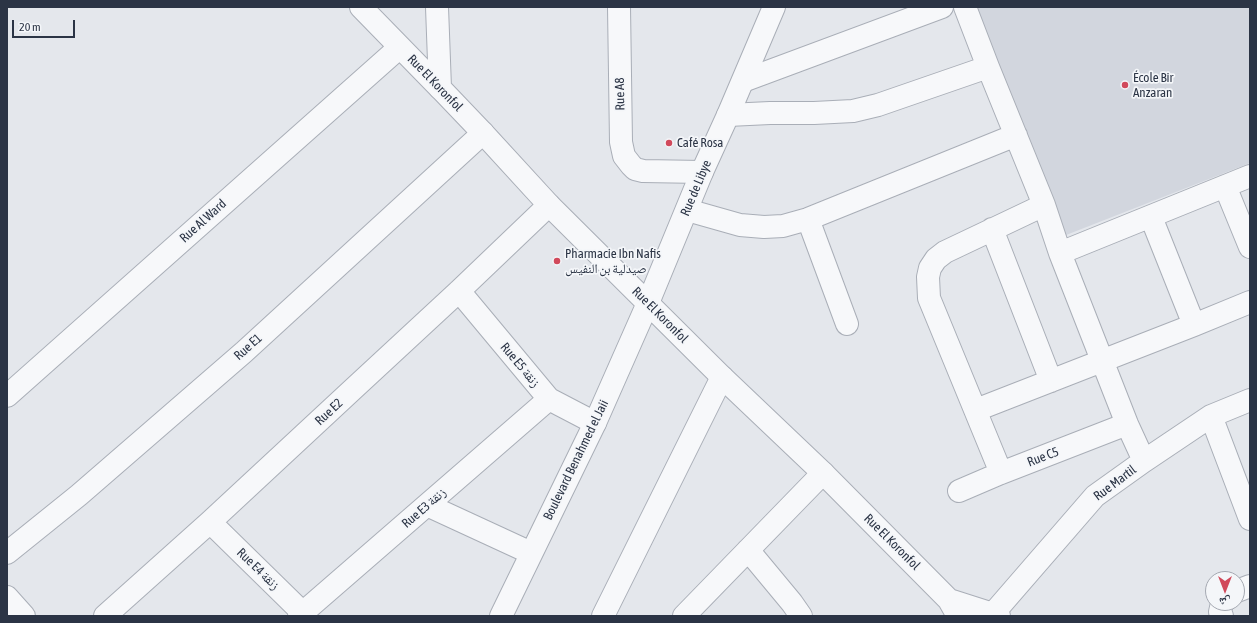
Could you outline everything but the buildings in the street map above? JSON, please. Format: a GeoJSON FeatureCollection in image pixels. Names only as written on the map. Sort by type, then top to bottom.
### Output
{"type":"FeatureCollection","features":[{"type":"Feature","properties":{"kind":"street","name":"Rue El Koronfol"},"geometry":{"type":"LineString","coordinates":[[361,7],[483,133],[549,205],[722,377],[823,473],[954,608],[994,615]]}},
{"type":"Feature","properties":{"kind":"street"},"geometry":{"type":"LineString","coordinates":[[437,7],[440,88]]}},
{"type":"Feature","properties":{"kind":"street","name":"Rue A8"},"geometry":{"type":"LineString","coordinates":[[619,7],[621,142],[624,156],[635,169],[643,172],[702,172]]}},
{"type":"Feature","properties":{"kind":"street","name":"Rue de Libye"},"geometry":{"type":"LineString","coordinates":[[648,303],[702,172],[774,7]]}},
{"type":"Feature","properties":{"kind":"street"},"geometry":{"type":"LineString","coordinates":[[743,81],[942,7]]}},
{"type":"Feature","properties":{"kind":"street"},"geometry":{"type":"LineString","coordinates":[[965,7],[1044,205],[1060,253],[1127,424],[1144,461]]}},
{"type":"Feature","properties":{"kind":"street","name":"Rue Al Ward"},"geometry":{"type":"LineString","coordinates":[[7,396],[400,47]]}},
{"type":"Feature","properties":{"kind":"street"},"geometry":{"type":"LineString","coordinates":[[728,115],[853,111],[878,105],[988,67]]}},
{"type":"Feature","properties":{"kind":"street","name":"Rue E1"},"geometry":{"type":"LineString","coordinates":[[7,553],[79,495],[244,352],[483,133]]}},
{"type":"Feature","properties":{"kind":"street"},"geometry":{"type":"LineString","coordinates":[[687,210],[740,225],[764,227],[783,226],[808,219],[1016,135]]}},
{"type":"Feature","properties":{"kind":"street"},"geometry":{"type":"LineString","coordinates":[[1060,253],[1250,176]]}},
{"type":"Feature","properties":{"kind":"street"},"geometry":{"type":"LineString","coordinates":[[1225,186],[1250,247]]}},
{"type":"Feature","properties":{"kind":"street","name":"Rue E2"},"geometry":{"type":"LineString","coordinates":[[105,616],[210,522],[459,291],[549,205]]}},
{"type":"Feature","properties":{"kind":"street"},"geometry":{"type":"LineString","coordinates":[[1001,473],[929,298],[928,277],[930,268],[936,259],[945,252],[1044,205]]}},
{"type":"Feature","properties":{"kind":"street"},"geometry":{"type":"LineString","coordinates":[[1151,217],[1194,325]]}},
{"type":"Feature","properties":{"kind":"street"},"geometry":{"type":"LineString","coordinates":[[808,219],[847,324]]}},
{"type":"Feature","properties":{"kind":"street"},"geometry":{"type":"LineString","coordinates":[[992,229],[1050,381]]}},
{"type":"Feature","properties":{"kind":"street","name":"Rue E5 زنقة"},"geometry":{"type":"LineString","coordinates":[[459,291],[549,400],[595,423]]}},
{"type":"Feature","properties":{"kind":"street"},"geometry":{"type":"LineString","coordinates":[[976,410],[1250,302]]}},
{"type":"Feature","properties":{"kind":"street","name":"Boulevard Benahmed el Jaii"},"geometry":{"type":"LineString","coordinates":[[501,616],[595,423],[648,303]]}},
{"type":"Feature","properties":{"kind":"street"},"geometry":{"type":"LineString","coordinates":[[603,616],[722,377]]}},
{"type":"Feature","properties":{"kind":"street","name":"Rue E3 زنقة"},"geometry":{"type":"LineString","coordinates":[[302,615],[549,400]]}},
{"type":"Feature","properties":{"kind":"street","name":"Rue Martil"},"geometry":{"type":"LineString","coordinates":[[994,615],[1095,496],[1211,416],[1250,400]]}},
{"type":"Feature","properties":{"kind":"street"},"geometry":{"type":"LineString","coordinates":[[1211,416],[1250,519]]}},
{"type":"Feature","properties":{"kind":"street","name":"Rue C5"},"geometry":{"type":"LineString","coordinates":[[959,491],[1127,424]]}},
{"type":"Feature","properties":{"kind":"street"},"geometry":{"type":"LineString","coordinates":[[684,616],[823,473]]}},
{"type":"Feature","properties":{"kind":"street"},"geometry":{"type":"LineString","coordinates":[[427,505],[531,553]]}},
{"type":"Feature","properties":{"kind":"street","name":"Rue E4 زنقة"},"geometry":{"type":"LineString","coordinates":[[210,522],[302,615]]}},
{"type":"Feature","properties":{"kind":"street"},"geometry":{"type":"LineString","coordinates":[[748,550],[801,616]]}},
{"type":"Feature","properties":{"kind":"street"},"geometry":{"type":"LineString","coordinates":[[7,597],[24,616]]}},
{"type":"Feature","properties":{"kind":"shaded area","name":"École Bir Anzaran"},"geometry":{"type":"Polygon","coordinates":[[[969,7],[1250,7],[1250,163],[1061,237],[969,7]]]}},
{"type":"Feature","properties":{"kind":"place","name":"École Bir Anzaran"},"geometry":{"type":"Point","coordinates":[1125,85]}},
{"type":"Feature","properties":{"kind":"place","name":"Café Rosa"},"geometry":{"type":"Point","coordinates":[669,143]}},
{"type":"Feature","properties":{"kind":"place","name":"Pharmacie Ibn Nafis صيدلية بن النفيس"},"geometry":{"type":"Point","coordinates":[557,261]}}]}
